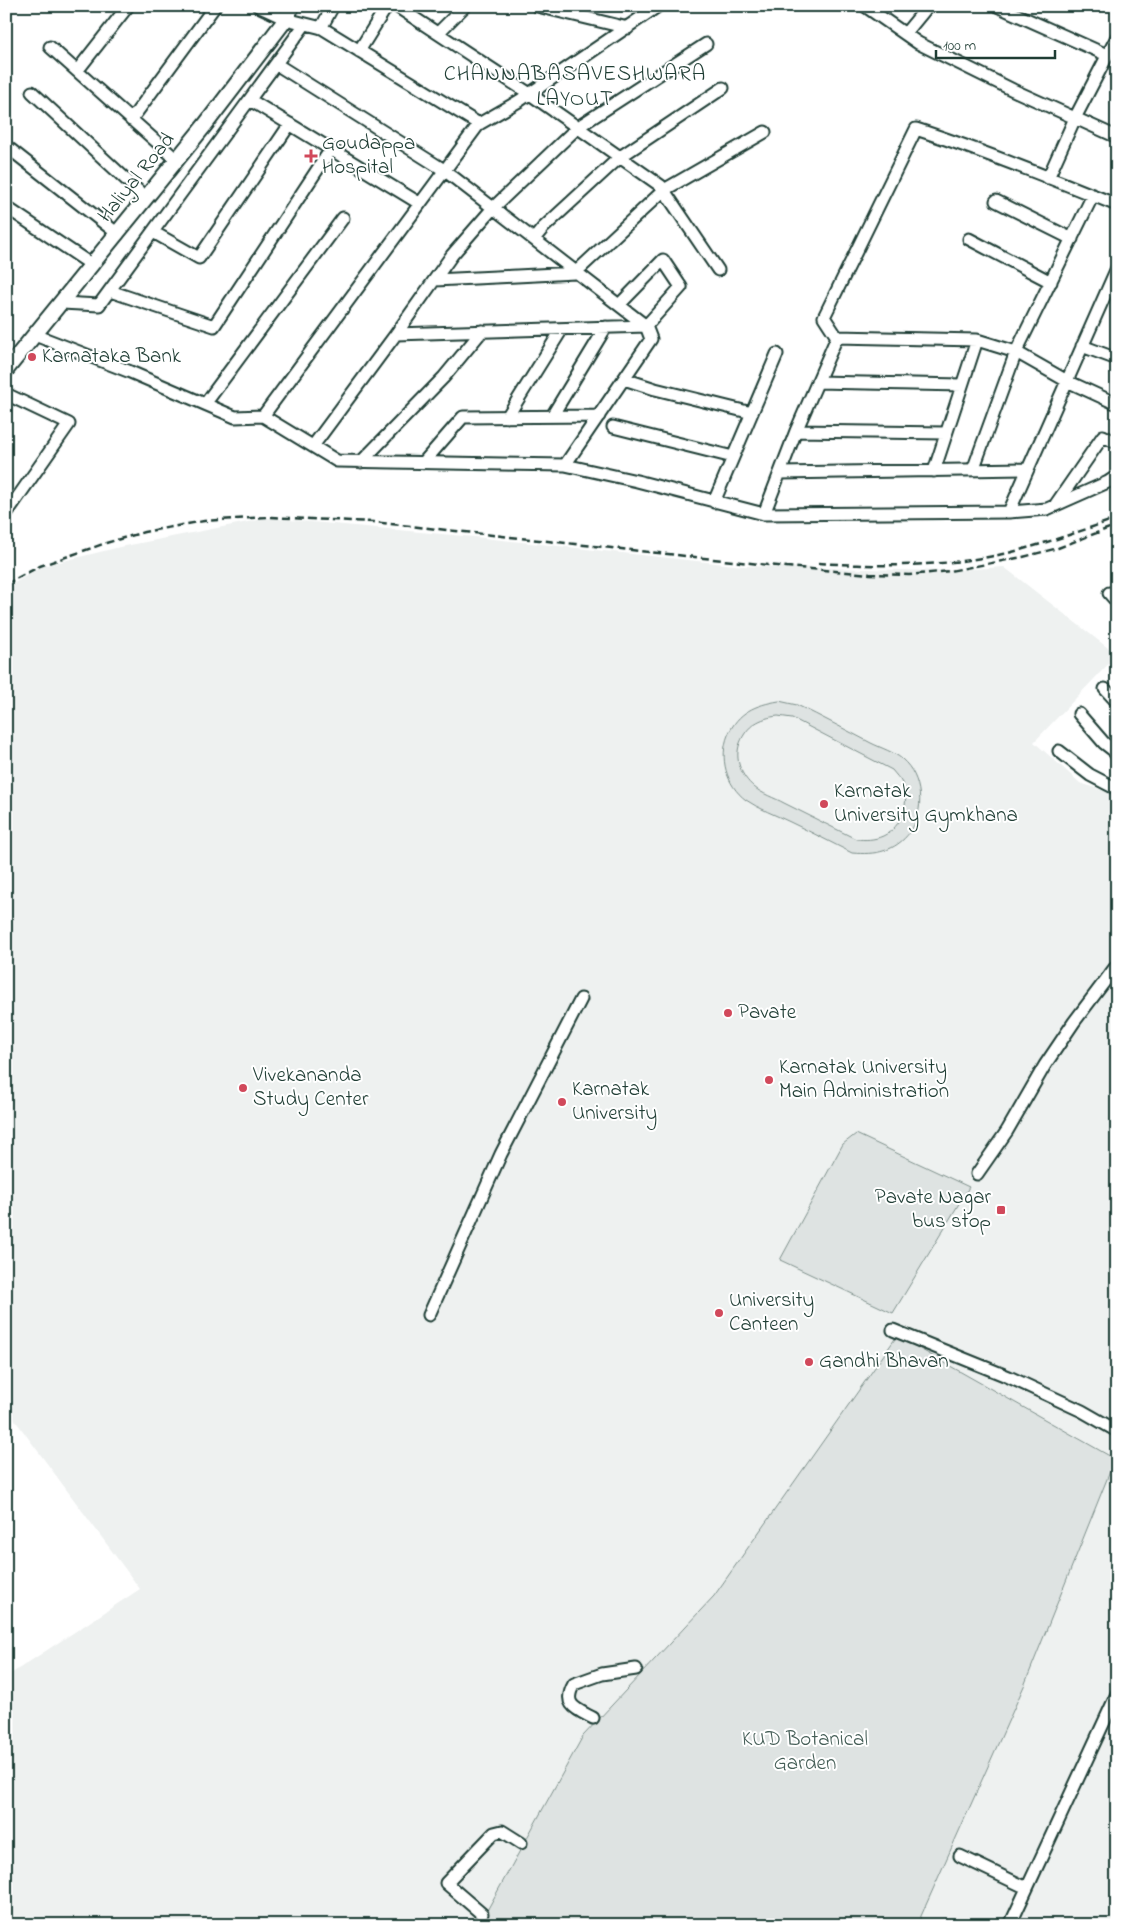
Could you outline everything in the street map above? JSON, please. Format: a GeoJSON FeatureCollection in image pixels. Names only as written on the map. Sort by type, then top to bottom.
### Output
{"type":"FeatureCollection","features":[{"type":"Feature","properties":{"kind":"main road","name":"Haliyal Road"},"geometry":{"type":"LineString","coordinates":[[6,370],[177,160],[286,19],[292,6]]}},
{"type":"Feature","properties":{"kind":"street"},"geometry":{"type":"LineString","coordinates":[[77,71],[128,6]]}},
{"type":"Feature","properties":{"kind":"street"},"geometry":{"type":"LineString","coordinates":[[131,120],[214,6]]}},
{"type":"Feature","properties":{"kind":"street"},"geometry":{"type":"LineString","coordinates":[[258,6],[286,19],[321,28],[478,124]]}},
{"type":"Feature","properties":{"kind":"street"},"geometry":{"type":"LineString","coordinates":[[321,28],[332,6]]}},
{"type":"Feature","properties":{"kind":"street"},"geometry":{"type":"LineString","coordinates":[[359,51],[387,6]]}},
{"type":"Feature","properties":{"kind":"street"},"geometry":{"type":"LineString","coordinates":[[396,6],[530,94],[661,186],[718,270]]}},
{"type":"Feature","properties":{"kind":"street"},"geometry":{"type":"LineString","coordinates":[[438,33],[465,6]]}},
{"type":"Feature","properties":{"kind":"street"},"geometry":{"type":"LineString","coordinates":[[537,6],[628,28]]}},
{"type":"Feature","properties":{"kind":"street"},"geometry":{"type":"LineString","coordinates":[[263,416],[478,124],[530,94],[658,6]]}},
{"type":"Feature","properties":{"kind":"street"},"geometry":{"type":"LineString","coordinates":[[864,6],[927,48],[1117,137]]}},
{"type":"Feature","properties":{"kind":"street"},"geometry":{"type":"LineString","coordinates":[[905,34],[928,6]]}},
{"type":"Feature","properties":{"kind":"street"},"geometry":{"type":"LineString","coordinates":[[999,7],[1107,55]]}},
{"type":"Feature","properties":{"kind":"street"},"geometry":{"type":"LineString","coordinates":[[62,303],[99,304],[305,24]]}},
{"type":"Feature","properties":{"kind":"street"},"geometry":{"type":"LineString","coordinates":[[1048,178],[1075,118],[1117,37]]}},
{"type":"Feature","properties":{"kind":"street"},"geometry":{"type":"LineString","coordinates":[[313,446],[452,255],[493,208],[578,127],[706,44]]}},
{"type":"Feature","properties":{"kind":"street"},"geometry":{"type":"LineString","coordinates":[[50,47],[177,160]]}},
{"type":"Feature","properties":{"kind":"street"},"geometry":{"type":"LineString","coordinates":[[276,64],[444,170],[575,273],[620,304],[646,326],[651,339],[565,465]]}},
{"type":"Feature","properties":{"kind":"street"},"geometry":{"type":"LineString","coordinates":[[534,239],[543,228],[620,157],[723,88]]}},
{"type":"Feature","properties":{"kind":"street"},"geometry":{"type":"LineString","coordinates":[[32,92],[146,198]]}},
{"type":"Feature","properties":{"kind":"street"},"geometry":{"type":"LineString","coordinates":[[250,100],[419,203]]}},
{"type":"Feature","properties":{"kind":"street"},"geometry":{"type":"LineString","coordinates":[[153,232],[199,258],[290,124]]}},
{"type":"Feature","properties":{"kind":"street"},"geometry":{"type":"LineString","coordinates":[[837,336],[824,317],[916,129],[1117,205]]}},
{"type":"Feature","properties":{"kind":"street"},"geometry":{"type":"LineString","coordinates":[[435,280],[575,273],[664,190],[765,132]]}},
{"type":"Feature","properties":{"kind":"street"},"geometry":{"type":"LineString","coordinates":[[6,146],[118,234]]}},
{"type":"Feature","properties":{"kind":"street"},"geometry":{"type":"LineString","coordinates":[[110,291],[214,326],[331,149]]}},
{"type":"Feature","properties":{"kind":"street"},"geometry":{"type":"LineString","coordinates":[[973,470],[1016,352],[1093,195]]}},
{"type":"Feature","properties":{"kind":"street"},"geometry":{"type":"LineString","coordinates":[[996,201],[1072,239]]}},
{"type":"Feature","properties":{"kind":"street"},"geometry":{"type":"LineString","coordinates":[[6,207],[92,265]]}},
{"type":"Feature","properties":{"kind":"street"},"geometry":{"type":"LineString","coordinates":[[205,404],[343,218]]}},
{"type":"Feature","properties":{"kind":"street"},"geometry":{"type":"LineString","coordinates":[[968,239],[1051,282]]}},
{"type":"Feature","properties":{"kind":"street"},"geometry":{"type":"LineString","coordinates":[[396,334],[646,326],[681,287],[663,260],[620,304]]}},
{"type":"Feature","properties":{"kind":"street"},"geometry":{"type":"LineString","coordinates":[[1009,512],[1117,268]]}},
{"type":"Feature","properties":{"kind":"street"},"geometry":{"type":"LineString","coordinates":[[552,416],[606,327]]}},
{"type":"Feature","properties":{"kind":"street"},"geometry":{"type":"LineString","coordinates":[[507,417],[562,328]]}},
{"type":"Feature","properties":{"kind":"street"},"geometry":{"type":"LineString","coordinates":[[360,462],[444,377],[482,331]]}},
{"type":"Feature","properties":{"kind":"street"},"geometry":{"type":"LineString","coordinates":[[35,335],[128,370],[235,417],[263,416],[338,461],[565,465],[637,481],[764,514],[1009,512],[1047,509],[1108,482],[1117,476]]}},
{"type":"Feature","properties":{"kind":"street"},"geometry":{"type":"LineString","coordinates":[[837,336],[977,340],[1016,352],[1066,381],[1117,404]]}},
{"type":"Feature","properties":{"kind":"street"},"geometry":{"type":"LineString","coordinates":[[764,514],[796,431],[837,336]]}},
{"type":"Feature","properties":{"kind":"street"},"geometry":{"type":"LineString","coordinates":[[934,470],[977,340]]}},
{"type":"Feature","properties":{"kind":"street"},"geometry":{"type":"LineString","coordinates":[[1082,346],[1117,359]]}},
{"type":"Feature","properties":{"kind":"street"},"geometry":{"type":"LineString","coordinates":[[714,502],[777,354]]}},
{"type":"Feature","properties":{"kind":"street"},"geometry":{"type":"LineString","coordinates":[[624,379],[655,389],[752,413]]}},
{"type":"Feature","properties":{"kind":"street"},"geometry":{"type":"LineString","coordinates":[[817,382],[962,385]]}},
{"type":"Feature","properties":{"kind":"street"},"geometry":{"type":"LineString","coordinates":[[6,394],[69,424],[6,514]]}},
{"type":"Feature","properties":{"kind":"street"},"geometry":{"type":"LineString","coordinates":[[423,463],[463,417],[599,416]]}},
{"type":"Feature","properties":{"kind":"street"},"geometry":{"type":"LineString","coordinates":[[614,427],[733,457]]}},
{"type":"Feature","properties":{"kind":"street"},"geometry":{"type":"LineString","coordinates":[[796,431],[946,433]]}},
{"type":"Feature","properties":{"kind":"street"},"geometry":{"type":"LineString","coordinates":[[1055,506],[1103,436],[1117,443]]}},
{"type":"Feature","properties":{"kind":"street"},"geometry":{"type":"LineString","coordinates":[[780,474],[1028,469]]}},
{"type":"Feature","properties":{"kind":"street"},"geometry":{"type":"LineString","coordinates":[[1105,689],[1117,702]]}},
{"type":"Feature","properties":{"kind":"street"},"geometry":{"type":"LineString","coordinates":[[1079,714],[1104,743],[1115,748]]}},
{"type":"Feature","properties":{"kind":"street"},"geometry":{"type":"LineString","coordinates":[[1059,751],[1090,775],[1117,789]]}},
{"type":"Feature","properties":{"kind":"street"},"geometry":{"type":"LineString","coordinates":[[977,1174],[1007,1131],[1045,1065],[1117,964]]}},
{"type":"Feature","properties":{"kind":"street"},"geometry":{"type":"LineString","coordinates":[[430,1315],[501,1154],[581,999]]}},
{"type":"Feature","properties":{"kind":"street"},"geometry":{"type":"LineString","coordinates":[[893,1330],[1009,1377],[1082,1411],[1117,1431]]}},
{"type":"Feature","properties":{"kind":"street"},"geometry":{"type":"LineString","coordinates":[[593,1718],[574,1708],[569,1702],[568,1697],[574,1684],[602,1674],[636,1669]]}},
{"type":"Feature","properties":{"kind":"street"},"geometry":{"type":"LineString","coordinates":[[1010,1925],[1117,1694]]}},
{"type":"Feature","properties":{"kind":"street"},"geometry":{"type":"LineString","coordinates":[[482,1914],[446,1883],[494,1834],[502,1831],[521,1843]]}},
{"type":"Feature","properties":{"kind":"street"},"geometry":{"type":"LineString","coordinates":[[960,1856],[1026,1888]]}},
{"type":"Feature","properties":{"kind":"shaded area","name":"Karnatak University"},"geometry":{"type":"Polygon","coordinates":[[[268,518],[474,537],[743,566],[942,571],[1004,567],[1117,655],[1034,742],[1080,783],[1117,795],[1117,1925],[6,1925],[6,1677],[140,1589],[6,1408],[6,588],[43,566],[120,547],[268,518]]]}},
{"type":"Feature","properties":{"kind":"green space"},"geometry":{"type":"Polygon","coordinates":[[[779,701],[797,705],[891,752],[909,766],[918,784],[920,804],[915,824],[904,839],[891,848],[877,853],[852,853],[756,806],[739,794],[729,779],[724,762],[725,744],[728,735],[742,715],[748,711],[755,707],[779,701]],[[778,716],[765,719],[746,731],[738,749],[738,761],[749,783],[765,794],[856,839],[876,838],[890,832],[900,820],[906,798],[902,783],[892,770],[792,718],[778,716]]]}},
{"type":"Feature","properties":{"kind":"green space"},"geometry":{"type":"Polygon","coordinates":[[[856,1134],[969,1187],[893,1313],[780,1260],[843,1144],[856,1134]]]}},
{"type":"Feature","properties":{"kind":"green space","name":"KUD Botanical Garden"},"geometry":{"type":"Polygon","coordinates":[[[897,1336],[1115,1459],[1024,1686],[917,1925],[479,1925],[583,1736],[714,1596],[897,1336]]]}},
{"type":"Feature","properties":{"kind":"railway"},"geometry":{"type":"LineString","coordinates":[[6,584],[40,566],[144,532],[204,521],[269,517],[373,522],[787,567],[870,574],[909,575],[950,571],[1023,557],[1058,548],[1117,525]]}},
{"type":"Feature","properties":{"kind":"railway"},"geometry":{"type":"LineString","coordinates":[[818,563],[916,565],[964,561],[1012,552],[1064,537],[1115,519]]}},
{"type":"Feature","properties":{"kind":"place","name":"Goudappa Hospital"},"geometry":{"type":"Point","coordinates":[311,156]}},
{"type":"Feature","properties":{"kind":"place","name":"Karnataka Bank"},"geometry":{"type":"Point","coordinates":[32,357]}},
{"type":"Feature","properties":{"kind":"place","name":"Karnatak University Gymkhana"},"geometry":{"type":"Point","coordinates":[824,804]}},
{"type":"Feature","properties":{"kind":"place","name":"Pavate"},"geometry":{"type":"Point","coordinates":[728,1013]}},
{"type":"Feature","properties":{"kind":"place","name":"Karnatak University Main Administration"},"geometry":{"type":"Point","coordinates":[769,1080]}},
{"type":"Feature","properties":{"kind":"place","name":"Vivekananda Study Center"},"geometry":{"type":"Point","coordinates":[243,1088]}},
{"type":"Feature","properties":{"kind":"place","name":"Karnatak University"},"geometry":{"type":"Point","coordinates":[562,1102]}},
{"type":"Feature","properties":{"kind":"place","name":"Pavate Nagar bus stop"},"geometry":{"type":"Point","coordinates":[1001,1210]}},
{"type":"Feature","properties":{"kind":"place","name":"University Canteen"},"geometry":{"type":"Point","coordinates":[719,1313]}},
{"type":"Feature","properties":{"kind":"place","name":"Gandhi Bhavan"},"geometry":{"type":"Point","coordinates":[809,1362]}},
{"type":"Feature","properties":{"kind":"district","name":"CHANNABASAVESHWARA LAYOUT"},"geometry":{"type":"Point","coordinates":[575,88]}}]}
